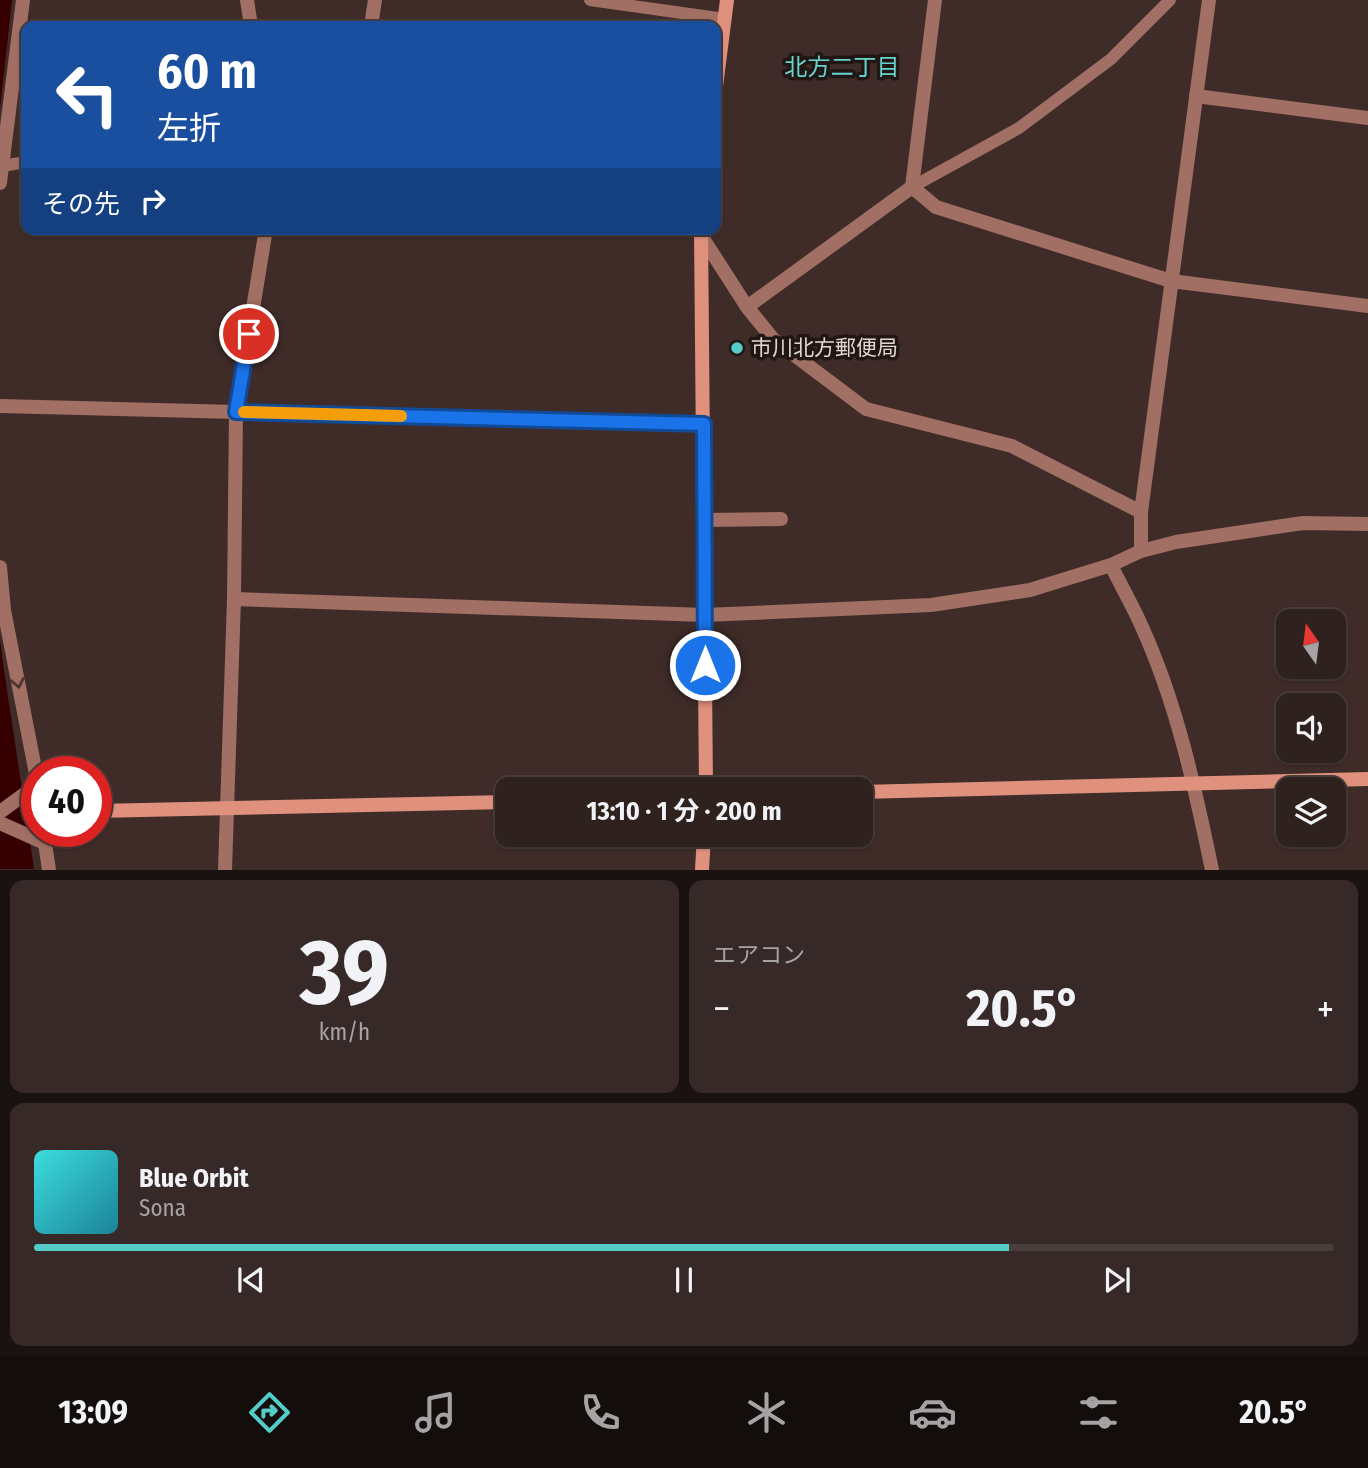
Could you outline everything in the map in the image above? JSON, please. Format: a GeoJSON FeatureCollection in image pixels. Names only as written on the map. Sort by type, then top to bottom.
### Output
{"type":"FeatureCollection","features":[{"type":"Feature","properties":{"kind":"street"},"geometry":{"type":"LineString","coordinates":[[0,183],[23,0]]}},
{"type":"Feature","properties":{"kind":"street"},"geometry":{"type":"LineString","coordinates":[[247,0],[250,21]]}},
{"type":"Feature","properties":{"kind":"street"},"geometry":{"type":"LineString","coordinates":[[372,21],[375,0]]}},
{"type":"Feature","properties":{"kind":"street"},"geometry":{"type":"LineString","coordinates":[[721,49],[727,0]]}},
{"type":"Feature","properties":{"kind":"street"},"geometry":{"type":"LineString","coordinates":[[747,307],[912,187],[934,0]]}},
{"type":"Feature","properties":{"kind":"street"},"geometry":{"type":"LineString","coordinates":[[1141,551],[1141,512],[1209,0]]}},
{"type":"Feature","properties":{"kind":"street"},"geometry":{"type":"LineString","coordinates":[[1196,96],[1368,118]]}},
{"type":"Feature","properties":{"kind":"street"},"geometry":{"type":"LineString","coordinates":[[912,187],[936,207],[1171,281],[1368,306]]}},
{"type":"Feature","properties":{"kind":"street"},"geometry":{"type":"LineString","coordinates":[[225,870],[234,599],[236,412],[265,235]]}},
{"type":"Feature","properties":{"kind":"street"},"geometry":{"type":"LineString","coordinates":[[702,235],[706,777]]}},
{"type":"Feature","properties":{"kind":"street"},"geometry":{"type":"LineString","coordinates":[[703,235],[747,307],[773,339],[866,409],[1012,446],[1141,512]]}},
{"type":"Feature","properties":{"kind":"street"},"geometry":{"type":"LineString","coordinates":[[0,405],[704,424]]}},
{"type":"Feature","properties":{"kind":"street"},"geometry":{"type":"LineString","coordinates":[[705,520],[781,519]]}},
{"type":"Feature","properties":{"kind":"street"},"geometry":{"type":"LineString","coordinates":[[234,599],[705,615],[931,605],[1030,590],[1111,565],[1141,551],[1176,542],[1303,523],[1368,524]]}},
{"type":"Feature","properties":{"kind":"street"},"geometry":{"type":"LineString","coordinates":[[1111,565],[1147,640],[1174,713],[1194,782],[1212,870]]}},
{"type":"Feature","properties":{"kind":"street"},"geometry":{"type":"LineString","coordinates":[[0,567],[4,610],[33,756]]}},
{"type":"Feature","properties":{"kind":"street"},"geometry":{"type":"LineString","coordinates":[[873,792],[1368,779]]}},
{"type":"Feature","properties":{"kind":"street"},"geometry":{"type":"LineString","coordinates":[[0,812],[21,797]]}},
{"type":"Feature","properties":{"kind":"street"},"geometry":{"type":"LineString","coordinates":[[112,811],[495,802]]}},
{"type":"Feature","properties":{"kind":"street"},"geometry":{"type":"LineString","coordinates":[[0,823],[21,829]]}},
{"type":"Feature","properties":{"kind":"street"},"geometry":{"type":"LineString","coordinates":[[48,847],[49,870]]}},
{"type":"Feature","properties":{"kind":"street"},"geometry":{"type":"LineString","coordinates":[[702,870],[703,847]]}},
{"type":"Feature","properties":{"kind":"lane"},"geometry":{"type":"LineString","coordinates":[[590,0],[725,19]]}},
{"type":"Feature","properties":{"kind":"lane"},"geometry":{"type":"LineString","coordinates":[[912,187],[1019,128],[1111,59],[1170,0]]}},
{"type":"Feature","properties":{"kind":"lane"},"geometry":{"type":"LineString","coordinates":[[2,166],[21,163]]}},
{"type":"Feature","properties":{"kind":"shaded area"},"geometry":{"type":"Polygon","coordinates":[[[0,0],[12,0],[0,109],[0,0]]]}},
{"type":"Feature","properties":{"kind":"shaded area"},"geometry":{"type":"Polygon","coordinates":[[[0,639],[21,783],[21,847],[31,847],[34,869],[0,869],[0,639]]]}},
{"type":"Feature","properties":{"kind":"slow traffic"},"geometry":{"type":"LineString","coordinates":[[244,412],[401,416]]}},
{"type":"Feature","properties":{"kind":"place","name":"市川北方郵便局"},"geometry":{"type":"Point","coordinates":[737,348]}},
{"type":"Feature","properties":{"kind":"district","name":"北方二丁目"},"geometry":{"type":"Point","coordinates":[842,67]}},
{"type":"Feature","properties":{"kind":"route"},"geometry":{"type":"LineString","coordinates":[[249,334],[236,412],[704,424],[705,665]]}}]}
